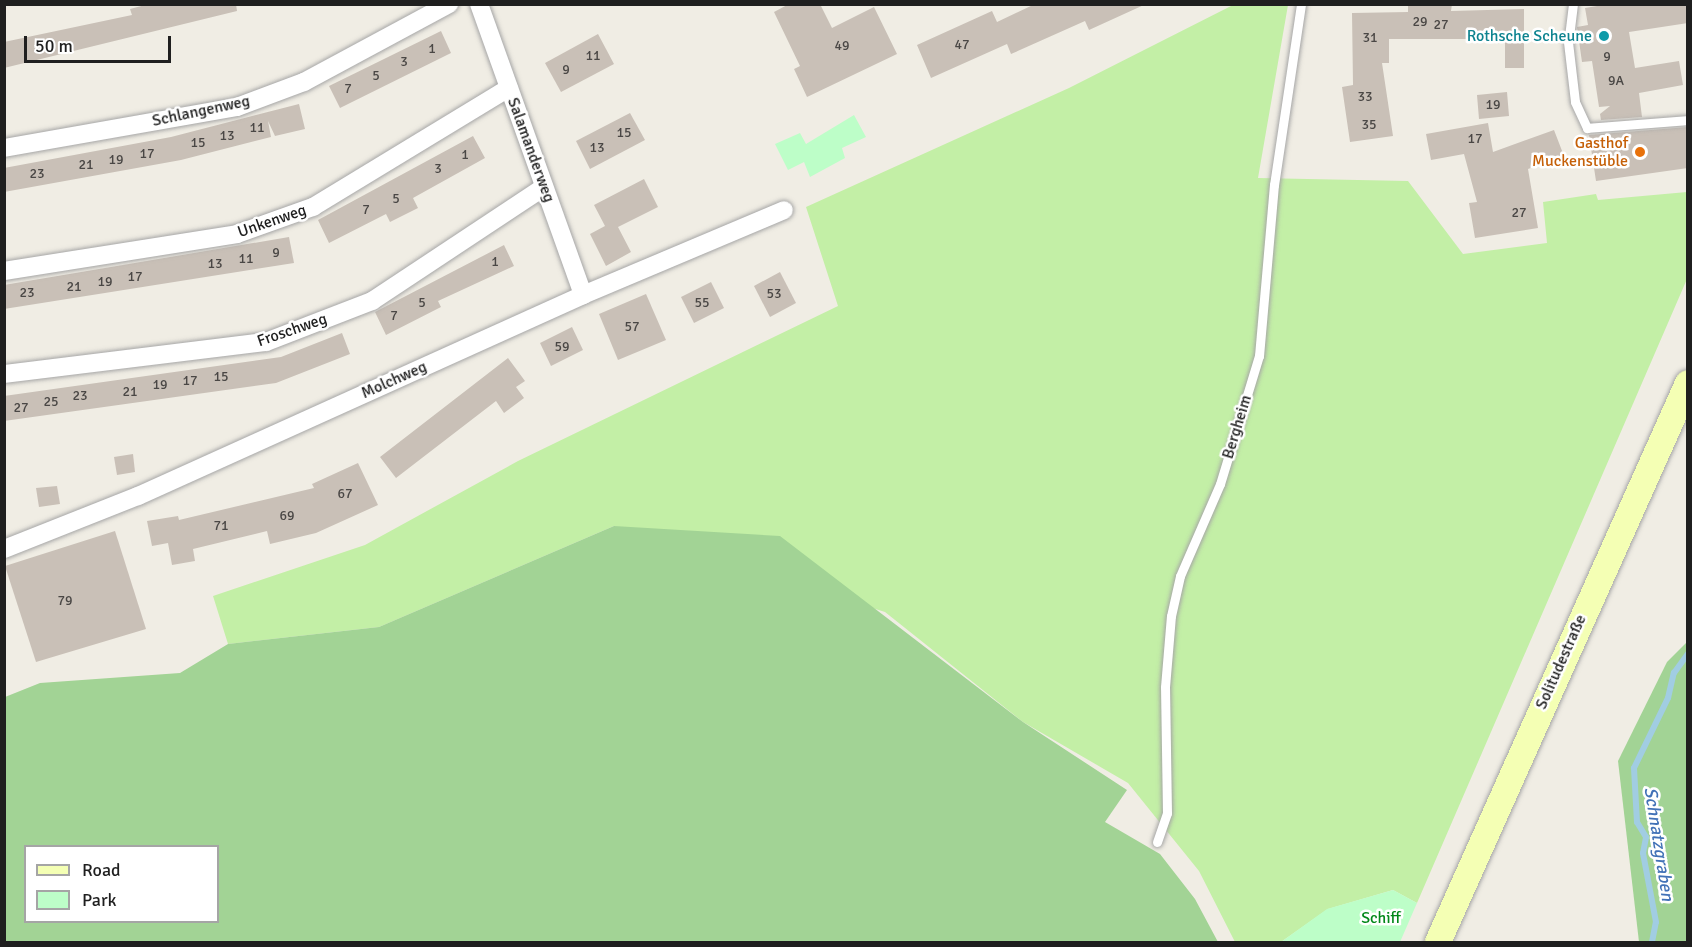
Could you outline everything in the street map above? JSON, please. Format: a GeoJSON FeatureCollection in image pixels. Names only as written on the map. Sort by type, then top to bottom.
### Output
{"type":"FeatureCollection","features":[{"type":"Feature","properties":{"kind":"street","name":"Schlangenweg"},"geometry":{"type":"LineString","coordinates":[[4,148],[237,107],[303,82],[449,4]]}},
{"type":"Feature","properties":{"kind":"street","name":"Salamanderweg"},"geometry":{"type":"LineString","coordinates":[[479,4],[583,295]]}},
{"type":"Feature","properties":{"kind":"street","name":"Unkenweg"},"geometry":{"type":"LineString","coordinates":[[4,271],[237,234],[313,207],[509,88]]}},
{"type":"Feature","properties":{"kind":"street","name":"Froschweg"},"geometry":{"type":"LineString","coordinates":[[4,374],[266,342],[372,301],[544,187]]}},
{"type":"Feature","properties":{"kind":"street","name":"Molchweg"},"geometry":{"type":"LineString","coordinates":[[4,549],[138,496],[583,295],[784,210]]}},
{"type":"Feature","properties":{"kind":"street","name":"Solitudestraße"},"geometry":{"type":"LineString","coordinates":[[1438,942],[1688,383]]}},
{"type":"Feature","properties":{"kind":"lane","name":"Bergheim"},"geometry":{"type":"LineString","coordinates":[[1157,842],[1167,813],[1165,687],[1171,616],[1180,576],[1220,484],[1259,356],[1274,185],[1301,4]]}},
{"type":"Feature","properties":{"kind":"lane"},"geometry":{"type":"LineString","coordinates":[[1573,4],[1568,42],[1572,82],[1575,102],[1587,128],[1688,120]]}},
{"type":"Feature","properties":{"kind":"green space"},"geometry":{"type":"Polygon","coordinates":[[[1233,5],[1288,5],[1258,178],[1408,181],[1463,254],[1547,243],[1543,202],[1596,194],[1598,200],[1687,192],[1687,279],[1417,903],[1393,890],[1328,909],[1281,942],[1235,942],[1199,871],[1128,783],[1023,722],[885,612],[614,526],[379,627],[228,644],[213,596],[365,545],[518,461],[838,306],[806,207],[1069,88],[1233,5]]]}},
{"type":"Feature","properties":{"kind":"green space"},"geometry":{"type":"Polygon","coordinates":[[[854,115],[866,137],[842,148],[845,158],[810,177],[804,162],[788,170],[775,144],[800,133],[806,144],[854,115]]]}},
{"type":"Feature","properties":{"kind":"green space"},"geometry":{"type":"Polygon","coordinates":[[[614,526],[780,536],[1023,722],[1127,790],[1105,822],[1160,854],[1195,899],[1218,942],[5,942],[5,697],[40,683],[180,673],[228,644],[379,627],[614,526]]]}},
{"type":"Feature","properties":{"kind":"green space"},"geometry":{"type":"Polygon","coordinates":[[[1687,642],[1687,942],[1639,942],[1618,761],[1667,662],[1687,642]]]}},
{"type":"Feature","properties":{"kind":"green space","name":"Schiff"},"geometry":{"type":"Polygon","coordinates":[[[1393,890],[1417,903],[1400,942],[1281,942],[1327,909],[1393,890]]]}},
{"type":"Feature","properties":{"kind":"building"},"geometry":{"type":"Polygon","coordinates":[[[149,4],[236,4],[237,11],[4,68],[4,42],[132,15],[130,9],[149,4]]]}},
{"type":"Feature","properties":{"kind":"building"},"geometry":{"type":"Polygon","coordinates":[[[789,4],[820,4],[832,28],[874,7],[897,54],[807,97],[794,69],[800,66],[774,12],[789,4]]]}},
{"type":"Feature","properties":{"kind":"building"},"geometry":{"type":"Polygon","coordinates":[[[1035,4],[1146,4],[1089,30],[1085,21],[1011,54],[1007,44],[931,78],[917,45],[992,11],[997,22],[1035,4]]]}},
{"type":"Feature","properties":{"kind":"building"},"geometry":{"type":"Polygon","coordinates":[[[1408,4],[1452,4],[1451,11],[1524,9],[1524,68],[1505,68],[1505,39],[1389,39],[1389,63],[1382,63],[1393,136],[1350,142],[1342,87],[1353,85],[1352,13],[1408,12],[1408,4]]]}},
{"type":"Feature","properties":{"kind":"building"},"geometry":{"type":"Polygon","coordinates":[[[1609,4],[1688,4],[1688,23],[1629,32],[1635,68],[1679,61],[1683,85],[1639,93],[1642,117],[1601,120],[1600,114],[1610,106],[1599,107],[1592,61],[1582,62],[1577,27],[1588,25],[1585,8],[1609,4]]]}},
{"type":"Feature","properties":{"kind":"building"},"geometry":{"type":"Polygon","coordinates":[[[441,31],[451,53],[340,108],[329,86],[441,31]]]}},
{"type":"Feature","properties":{"kind":"building"},"geometry":{"type":"Polygon","coordinates":[[[598,34],[614,64],[561,92],[545,63],[598,34]]]}},
{"type":"Feature","properties":{"kind":"building"},"geometry":{"type":"Polygon","coordinates":[[[1507,92],[1509,116],[1479,119],[1477,95],[1507,92]]]}},
{"type":"Feature","properties":{"kind":"building"},"geometry":{"type":"Polygon","coordinates":[[[299,104],[305,129],[275,136],[268,121],[271,137],[181,160],[4,192],[4,168],[171,137],[299,104]]]}},
{"type":"Feature","properties":{"kind":"building"},"geometry":{"type":"Polygon","coordinates":[[[630,113],[645,140],[590,169],[576,141],[630,113]]]}},
{"type":"Feature","properties":{"kind":"building"},"geometry":{"type":"Polygon","coordinates":[[[1488,123],[1493,152],[1554,130],[1564,156],[1528,169],[1538,228],[1475,238],[1469,203],[1477,202],[1464,154],[1431,160],[1426,134],[1488,123]]]}},
{"type":"Feature","properties":{"kind":"building","name":"Gasthof Muckenstüble"},"geometry":{"type":"Polygon","coordinates":[[[1688,127],[1688,168],[1596,181],[1589,135],[1688,127]]]}},
{"type":"Feature","properties":{"kind":"building"},"geometry":{"type":"Polygon","coordinates":[[[473,136],[485,158],[413,198],[418,208],[390,222],[386,214],[329,243],[318,220],[473,136]]]}},
{"type":"Feature","properties":{"kind":"building"},"geometry":{"type":"Polygon","coordinates":[[[644,179],[658,207],[618,227],[631,252],[606,266],[590,234],[605,226],[594,205],[644,179]]]}},
{"type":"Feature","properties":{"kind":"building"},"geometry":{"type":"Polygon","coordinates":[[[289,237],[294,263],[4,309],[4,285],[289,237]]]}},
{"type":"Feature","properties":{"kind":"building"},"geometry":{"type":"Polygon","coordinates":[[[504,245],[514,266],[438,301],[441,307],[386,335],[375,312],[504,245]]]}},
{"type":"Feature","properties":{"kind":"building"},"geometry":{"type":"Polygon","coordinates":[[[780,272],[796,303],[770,317],[754,286],[780,272]]]}},
{"type":"Feature","properties":{"kind":"building"},"geometry":{"type":"Polygon","coordinates":[[[711,282],[724,308],[694,323],[681,297],[711,282]]]}},
{"type":"Feature","properties":{"kind":"building"},"geometry":{"type":"Polygon","coordinates":[[[646,294],[666,340],[618,360],[599,314],[646,294]]]}},
{"type":"Feature","properties":{"kind":"building"},"geometry":{"type":"Polygon","coordinates":[[[572,327],[583,350],[551,366],[540,343],[572,327]]]}},
{"type":"Feature","properties":{"kind":"building"},"geometry":{"type":"Polygon","coordinates":[[[342,333],[350,354],[276,383],[4,421],[4,396],[281,357],[342,333]]]}},
{"type":"Feature","properties":{"kind":"building"},"geometry":{"type":"Polygon","coordinates":[[[508,358],[525,381],[516,387],[524,398],[504,413],[496,401],[396,478],[380,457],[508,358]]]}},
{"type":"Feature","properties":{"kind":"building"},"geometry":{"type":"Polygon","coordinates":[[[133,454],[135,472],[117,475],[114,457],[133,454]]]}},
{"type":"Feature","properties":{"kind":"building"},"geometry":{"type":"Polygon","coordinates":[[[358,463],[378,505],[316,533],[270,544],[267,531],[193,549],[195,561],[172,565],[168,543],[152,546],[147,521],[178,516],[179,520],[314,488],[312,484],[358,463]]]}},
{"type":"Feature","properties":{"kind":"building"},"geometry":{"type":"Polygon","coordinates":[[[57,486],[60,504],[39,507],[36,488],[57,486]]]}},
{"type":"Feature","properties":{"kind":"building"},"geometry":{"type":"Polygon","coordinates":[[[115,531],[146,629],[36,662],[5,566],[115,531]]]}},
{"type":"Feature","properties":{"kind":"waterway","name":"Schnatzgraben"},"geometry":{"type":"LineString","coordinates":[[1652,942],[1656,922],[1643,853],[1646,837],[1637,822],[1634,768],[1668,698],[1674,673],[1688,654]]}},
{"type":"Feature","properties":{"kind":"place","name":"Rothsche Scheune"},"geometry":{"type":"Point","coordinates":[1604,36]}},
{"type":"Feature","properties":{"kind":"place","name":"Gasthof Muckenstüble"},"geometry":{"type":"Point","coordinates":[1640,152]}}]}
